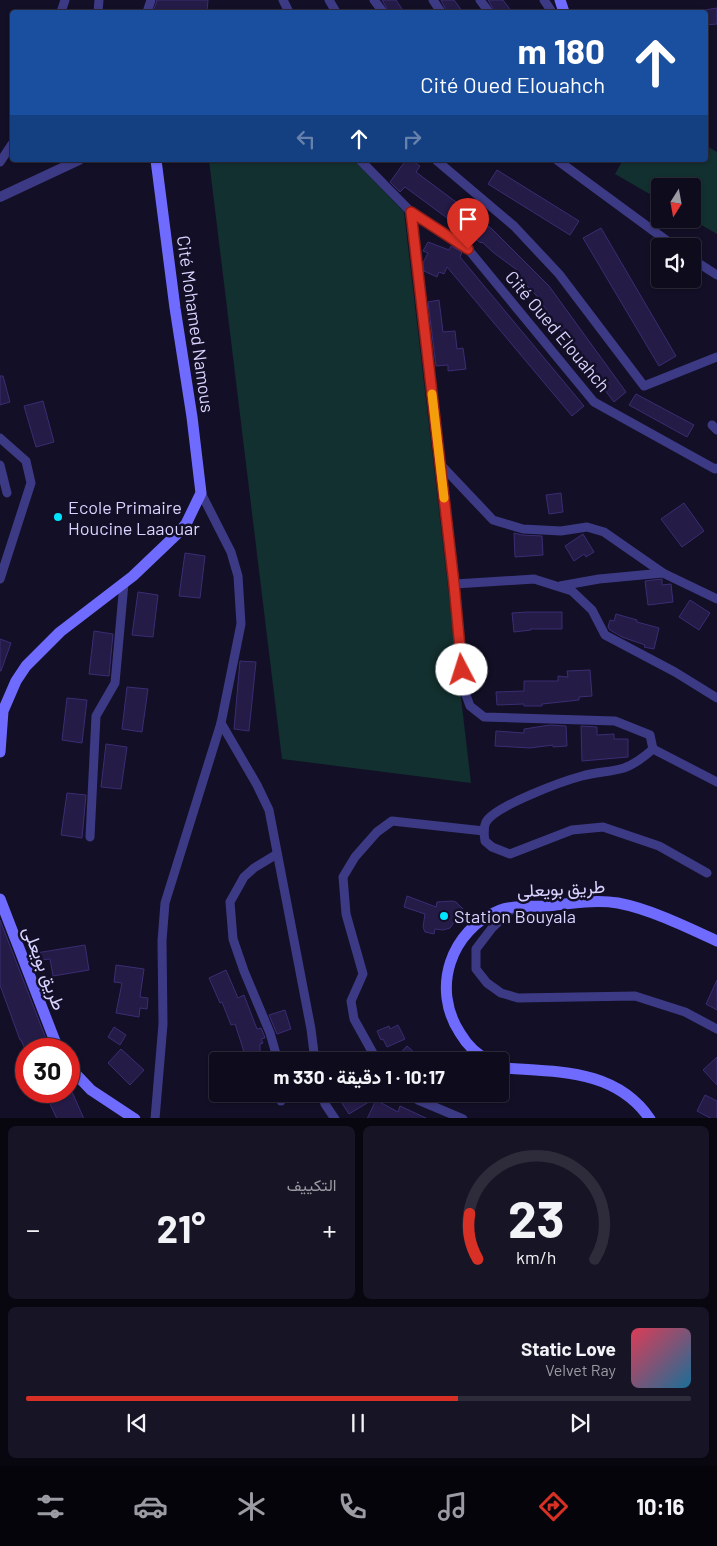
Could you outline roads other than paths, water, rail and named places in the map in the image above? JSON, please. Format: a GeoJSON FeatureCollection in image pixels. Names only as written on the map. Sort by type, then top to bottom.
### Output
{"type":"FeatureCollection","features":[{"type":"Feature","properties":{"kind":"main road","name":"Cité Mohamed Namous"},"geometry":{"type":"LineString","coordinates":[[156,162],[174,308],[192,416],[201,493]]}},
{"type":"Feature","properties":{"kind":"main road"},"geometry":{"type":"LineString","coordinates":[[0,752],[3,711],[16,681],[26,666],[60,632],[124,583],[156,555],[186,524],[201,493]]}},
{"type":"Feature","properties":{"kind":"main road","name":"طريق بويعلى"},"geometry":{"type":"LineString","coordinates":[[0,899],[54,1038]]}},
{"type":"Feature","properties":{"kind":"main road","name":"طريق بويعلى"},"geometry":{"type":"LineString","coordinates":[[477,1052],[468,1046],[452,1022],[446,997],[447,972],[455,950],[467,933],[484,918],[502,909],[591,902],[616,903],[640,908],[717,941]]}},
{"type":"Feature","properties":{"kind":"main road"},"geometry":{"type":"LineString","coordinates":[[509,1068],[584,1075],[603,1081],[629,1095],[650,1118]]}},
{"type":"Feature","properties":{"kind":"main road"},"geometry":{"type":"LineString","coordinates":[[80,1079],[90,1090],[123,1115],[135,1118]]}},
{"type":"Feature","properties":{"kind":"street"},"geometry":{"type":"LineString","coordinates":[[0,162],[10,147]]}},
{"type":"Feature","properties":{"kind":"street"},"geometry":{"type":"LineString","coordinates":[[0,197],[75,162]]}},
{"type":"Feature","properties":{"kind":"street","name":"Cité Oued Elouahch"},"geometry":{"type":"LineString","coordinates":[[362,162],[411,212],[468,249],[594,402],[686,454],[715,469],[717,468]]}},
{"type":"Feature","properties":{"kind":"street","name":"Cité Oued Elouahch"},"geometry":{"type":"LineString","coordinates":[[438,162],[514,226],[559,274],[644,386],[717,357]]}},
{"type":"Feature","properties":{"kind":"street"},"geometry":{"type":"LineString","coordinates":[[560,162],[663,238]]}},
{"type":"Feature","properties":{"kind":"street"},"geometry":{"type":"LineString","coordinates":[[411,212],[464,687],[470,706],[484,717],[615,721],[650,735],[653,749]]}},
{"type":"Feature","properties":{"kind":"street"},"geometry":{"type":"LineString","coordinates":[[701,265],[717,275]]}},
{"type":"Feature","properties":{"kind":"street"},"geometry":{"type":"LineString","coordinates":[[0,438],[26,462],[30,482],[0,579]]}},
{"type":"Feature","properties":{"kind":"street"},"geometry":{"type":"LineString","coordinates":[[0,465],[8,493]]}},
{"type":"Feature","properties":{"kind":"street"},"geometry":{"type":"LineString","coordinates":[[440,465],[494,520],[524,529],[561,531],[587,527],[604,532],[663,573],[717,599]]}},
{"type":"Feature","properties":{"kind":"street"},"geometry":{"type":"LineString","coordinates":[[155,1118],[163,1024],[162,941],[165,903],[221,723],[241,624],[238,576],[231,552],[201,493]]}},
{"type":"Feature","properties":{"kind":"street"},"geometry":{"type":"LineString","coordinates":[[558,587],[599,579],[663,573]]}},
{"type":"Feature","properties":{"kind":"street"},"geometry":{"type":"LineString","coordinates":[[454,584],[534,579],[572,591],[592,610],[605,635],[675,672],[717,698]]}},
{"type":"Feature","properties":{"kind":"street"},"geometry":{"type":"LineString","coordinates":[[90,837],[96,716],[115,684],[124,583]]}},
{"type":"Feature","properties":{"kind":"street"},"geometry":{"type":"LineString","coordinates":[[221,723],[257,785],[269,810],[314,1052]]}},
{"type":"Feature","properties":{"kind":"street"},"geometry":{"type":"LineString","coordinates":[[653,749],[717,782]]}},
{"type":"Feature","properties":{"kind":"street"},"geometry":{"type":"LineString","coordinates":[[653,749],[640,760],[624,768],[584,775],[499,810],[486,822],[484,831],[485,841],[492,848],[510,854],[572,830],[603,827],[659,846],[707,873]]}},
{"type":"Feature","properties":{"kind":"street"},"geometry":{"type":"LineString","coordinates":[[372,1052],[354,1019],[351,1001],[363,974],[346,914],[343,877],[355,857],[377,832],[392,821],[484,831]]}},
{"type":"Feature","properties":{"kind":"street"},"geometry":{"type":"LineString","coordinates":[[276,1052],[270,1032],[244,971],[233,939],[230,902],[244,878],[254,868],[277,854]]}},
{"type":"Feature","properties":{"kind":"street"},"geometry":{"type":"LineString","coordinates":[[513,908],[492,928],[476,948],[476,969],[487,983],[501,993],[518,998],[635,996],[685,1012],[717,1029]]}},
{"type":"Feature","properties":{"kind":"street"},"geometry":{"type":"LineString","coordinates":[[324,1102],[335,1118]]}},
{"type":"Feature","properties":{"kind":"street"},"geometry":{"type":"LineString","coordinates":[[423,1102],[463,1118]]}},
{"type":"Feature","properties":{"kind":"place","name":"Ecole Primaire Houcine Laaouar"},"geometry":{"type":"Point","coordinates":[58,517]}},
{"type":"Feature","properties":{"kind":"place","name":"Station Bouyala"},"geometry":{"type":"Point","coordinates":[444,916]}}]}
